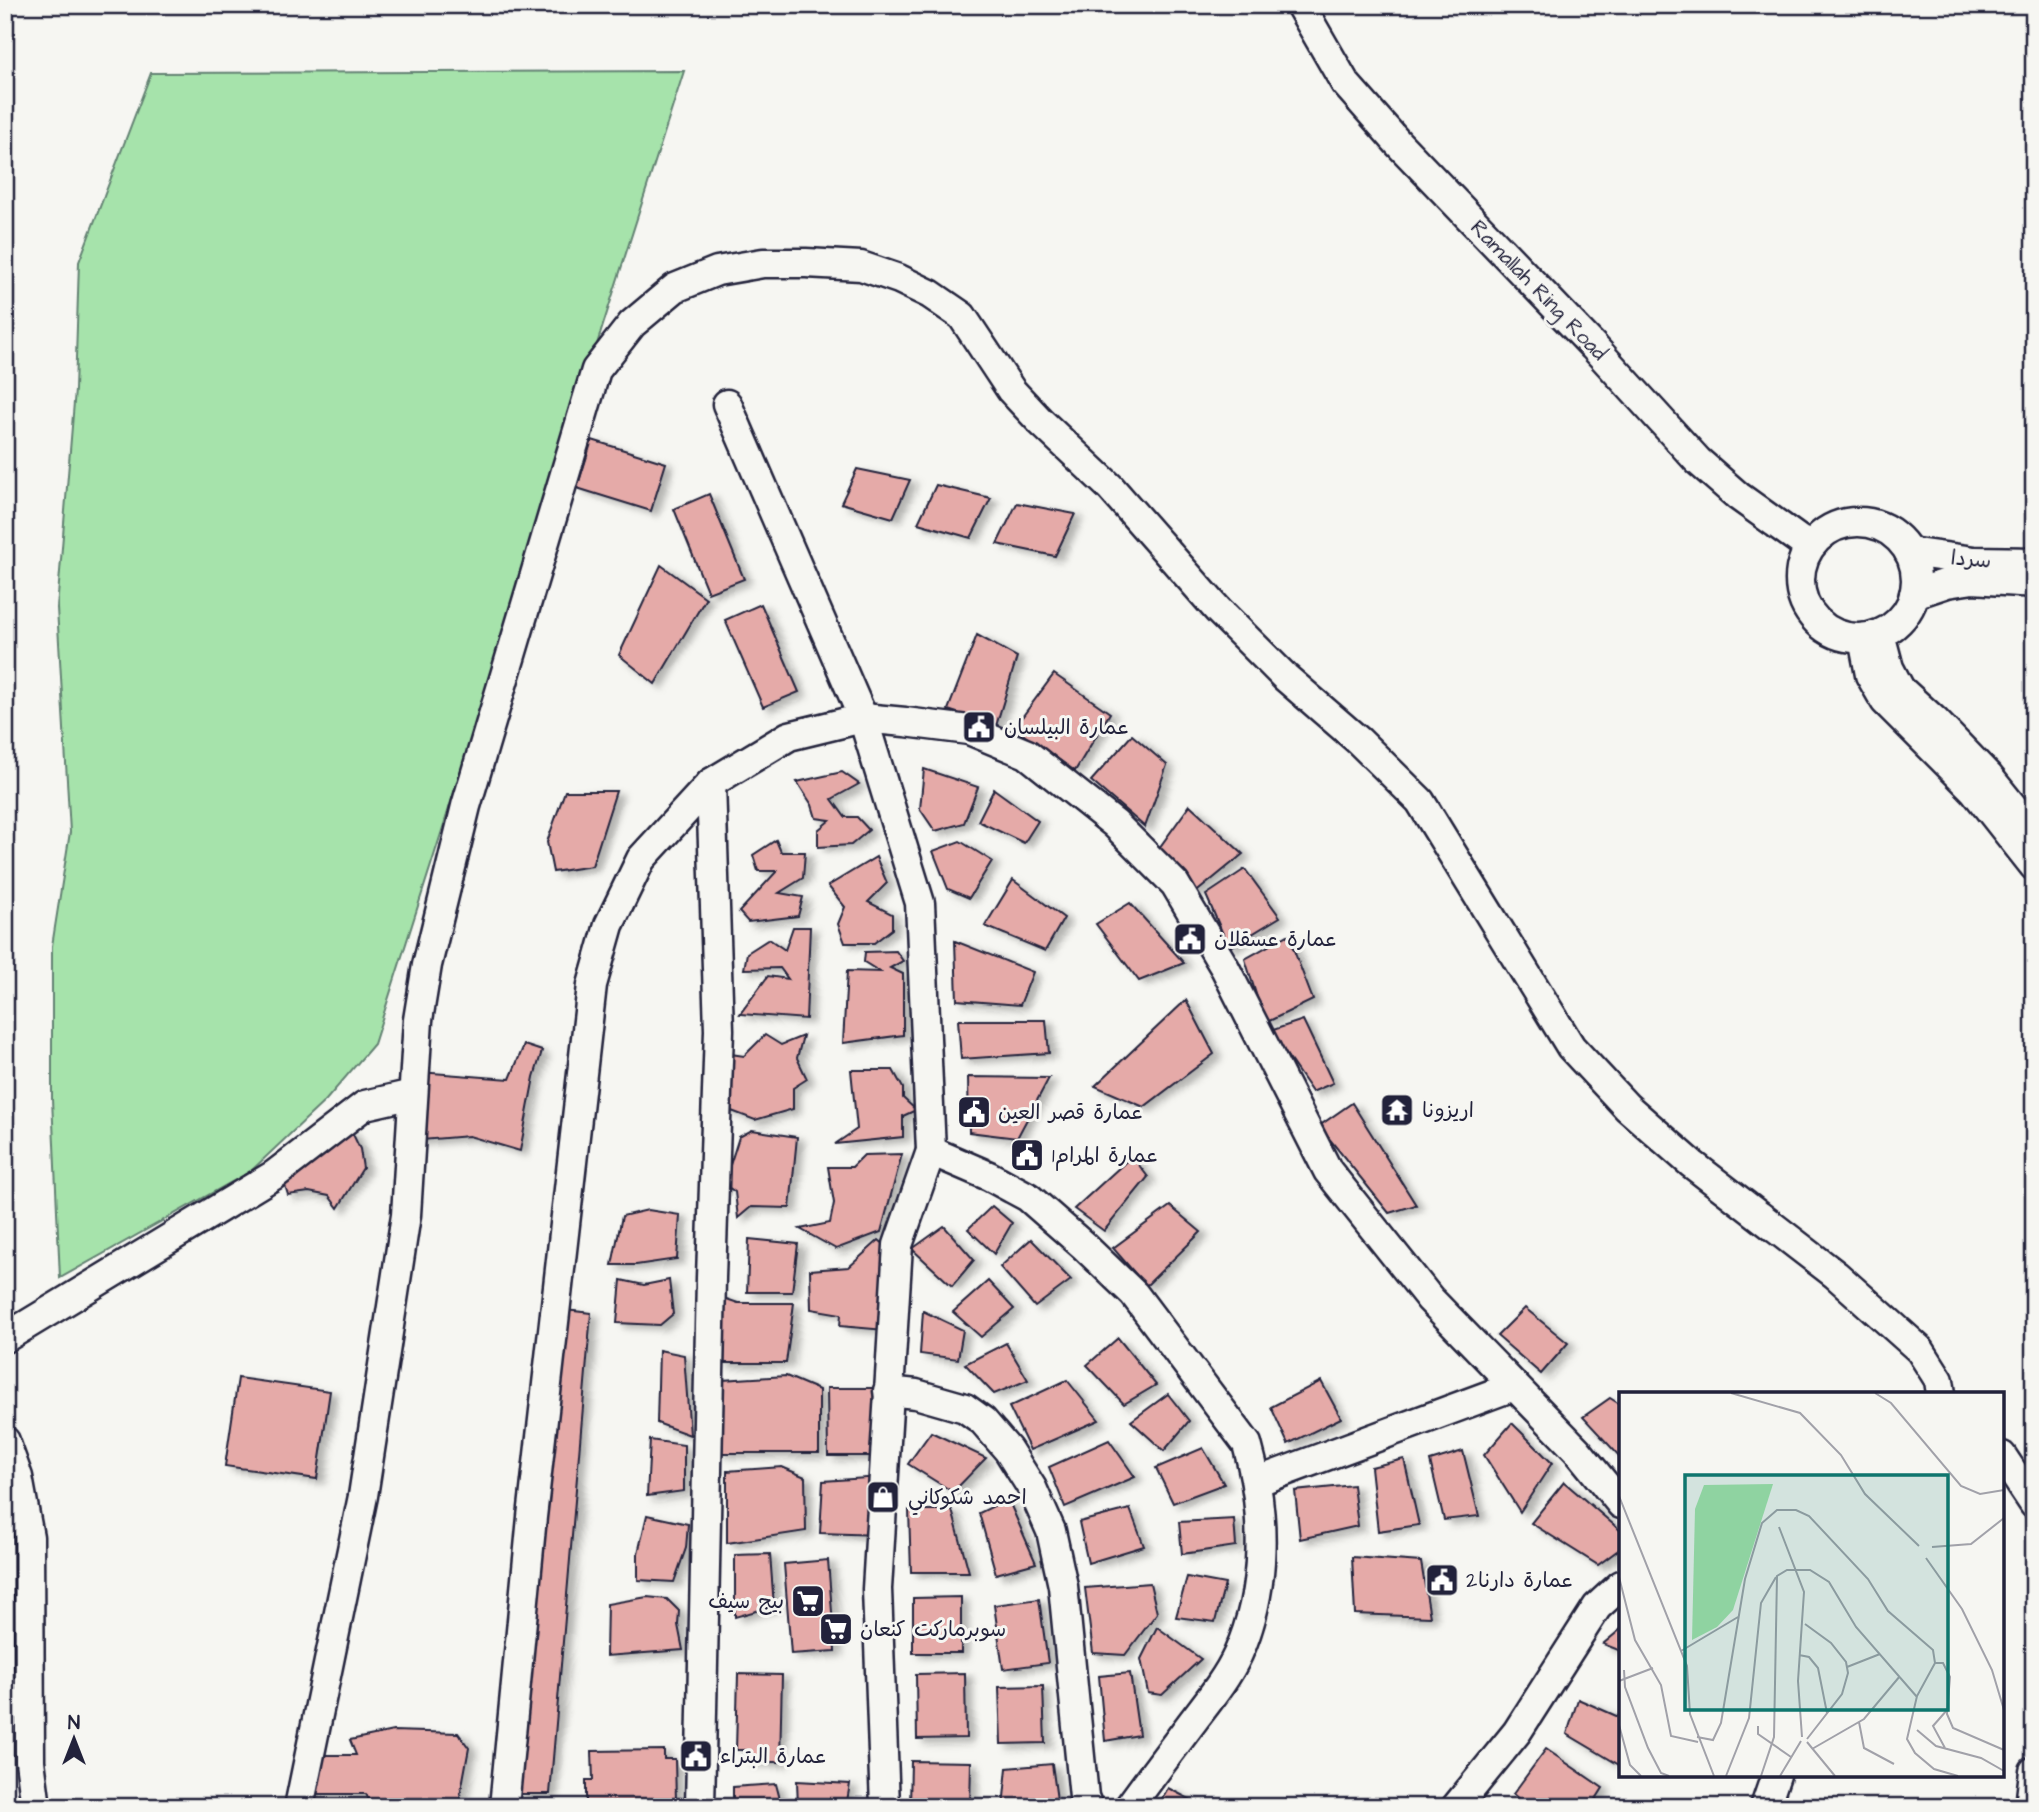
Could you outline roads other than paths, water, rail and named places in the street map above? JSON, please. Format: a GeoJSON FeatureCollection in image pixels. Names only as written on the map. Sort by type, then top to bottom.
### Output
{"type":"FeatureCollection","features":[{"type":"Feature","properties":{"kind":"street","name":"Ramallah Ring Road"},"geometry":{"type":"LineString","coordinates":[[1300,5],[1345,83],[1398,143],[1594,347],[1698,461],[1738,496],[1809,547]]}},
{"type":"Feature","properties":{"kind":"street"},"geometry":{"type":"LineString","coordinates":[[299,1807],[363,1496],[406,1215],[418,1020],[427,965],[466,806],[596,370],[632,324],[649,309],[675,288],[717,271],[764,263],[861,266],[930,294],[961,316],[1011,390],[1110,487],[1217,610],[1285,677],[1359,741],[1420,801],[1571,1047],[1627,1107],[1692,1164],[1836,1275],[1920,1350],[1939,1380],[1941,1392]]}},
{"type":"Feature","properties":{"kind":"street"},"geometry":{"type":"LineString","coordinates":[[727,404],[863,718],[920,903],[931,1151],[898,1245],[877,1589],[885,1807]]}},
{"type":"Feature","properties":{"kind":"street"},"geometry":{"type":"LineString","coordinates":[[1855,522],[1877,525],[1887,529],[1909,552],[1916,573],[1914,594],[1905,614],[1889,629],[1871,636],[1842,636],[1822,626],[1808,610],[1803,600],[1799,578],[1809,547],[1824,532],[1855,522]]}},
{"type":"Feature","properties":{"kind":"street","name":"سردا"},"geometry":{"type":"LineString","coordinates":[[1909,552],[1974,561],[2034,562]]}},
{"type":"Feature","properties":{"kind":"street","name":"سردا"},"geometry":{"type":"LineString","coordinates":[[1914,594],[1947,583],[1973,579],[2034,583]]}},
{"type":"Feature","properties":{"kind":"street"},"geometry":{"type":"LineString","coordinates":[[1871,636],[1900,689],[1989,777],[2034,833]]}},
{"type":"Feature","properties":{"kind":"street"},"geometry":{"type":"LineString","coordinates":[[1871,636],[1870,675],[1885,701],[1973,790],[2034,866]]}},
{"type":"Feature","properties":{"kind":"street"},"geometry":{"type":"LineString","coordinates":[[504,1807],[532,1517],[592,985],[609,925],[641,859],[711,783],[789,736],[863,718],[969,730],[1027,754],[1115,824],[1175,884],[1225,968],[1328,1171],[1430,1298],[1577,1450],[1619,1502]]}},
{"type":"Feature","properties":{"kind":"street"},"geometry":{"type":"LineString","coordinates":[[700,1807],[710,1278],[719,1030],[711,783]]}},
{"type":"Feature","properties":{"kind":"street"},"geometry":{"type":"LineString","coordinates":[[5,1338],[274,1175],[365,1105],[414,1094]]}},
{"type":"Feature","properties":{"kind":"street"},"geometry":{"type":"LineString","coordinates":[[931,1151],[989,1176],[1028,1197],[1134,1294],[1247,1444],[1256,1482],[1260,1528],[1258,1577],[1252,1611],[1238,1654],[1216,1691],[1129,1807]]}},
{"type":"Feature","properties":{"kind":"street"},"geometry":{"type":"LineString","coordinates":[[1256,1482],[1514,1386]]}},
{"type":"Feature","properties":{"kind":"street"},"geometry":{"type":"LineString","coordinates":[[888,1391],[916,1394],[965,1408],[984,1420],[1008,1450],[1032,1488],[1051,1531],[1063,1586],[1084,1797],[1088,1807]]}},
{"type":"Feature","properties":{"kind":"street"},"geometry":{"type":"LineString","coordinates":[[5,1441],[18,1477],[29,1537],[30,1761],[37,1807]]}},
{"type":"Feature","properties":{"kind":"street"},"geometry":{"type":"LineString","coordinates":[[2004,1459],[2034,1504]]}},
{"type":"Feature","properties":{"kind":"street"},"geometry":{"type":"LineString","coordinates":[[1456,1807],[1517,1732],[1597,1607],[1619,1587]]}},
{"type":"Feature","properties":{"kind":"street"},"geometry":{"type":"LineString","coordinates":[[2030,1807],[2034,1771]]}},
{"type":"Feature","properties":{"kind":"street"},"geometry":{"type":"LineString","coordinates":[[1765,1807],[1775,1777]]}},
{"type":"Feature","properties":{"kind":"place","name":"عمارة البيلسان"},"geometry":{"type":"Point","coordinates":[979,727]}},
{"type":"Feature","properties":{"kind":"place","name":"عمارة عسقلان"},"geometry":{"type":"Point","coordinates":[1190,939]}},
{"type":"Feature","properties":{"kind":"place","name":"اريزونا"},"geometry":{"type":"Point","coordinates":[1397,1110]}},
{"type":"Feature","properties":{"kind":"place","name":"عمارة قصر العين"},"geometry":{"type":"Point","coordinates":[974,1112]}},
{"type":"Feature","properties":{"kind":"place","name":"عمارة المرام1"},"geometry":{"type":"Point","coordinates":[1027,1155]}},
{"type":"Feature","properties":{"kind":"place","name":"احمد شكوكاني"},"geometry":{"type":"Point","coordinates":[883,1497]}},
{"type":"Feature","properties":{"kind":"place","name":"عمارة دارنا2"},"geometry":{"type":"Point","coordinates":[1442,1580]}},
{"type":"Feature","properties":{"kind":"place","name":"بيج سيف"},"geometry":{"type":"Point","coordinates":[808,1601]}},
{"type":"Feature","properties":{"kind":"place","name":"سوبرماركت كنعان"},"geometry":{"type":"Point","coordinates":[836,1629]}},
{"type":"Feature","properties":{"kind":"place","name":"عمارة البتراء"},"geometry":{"type":"Point","coordinates":[696,1756]}}]}
